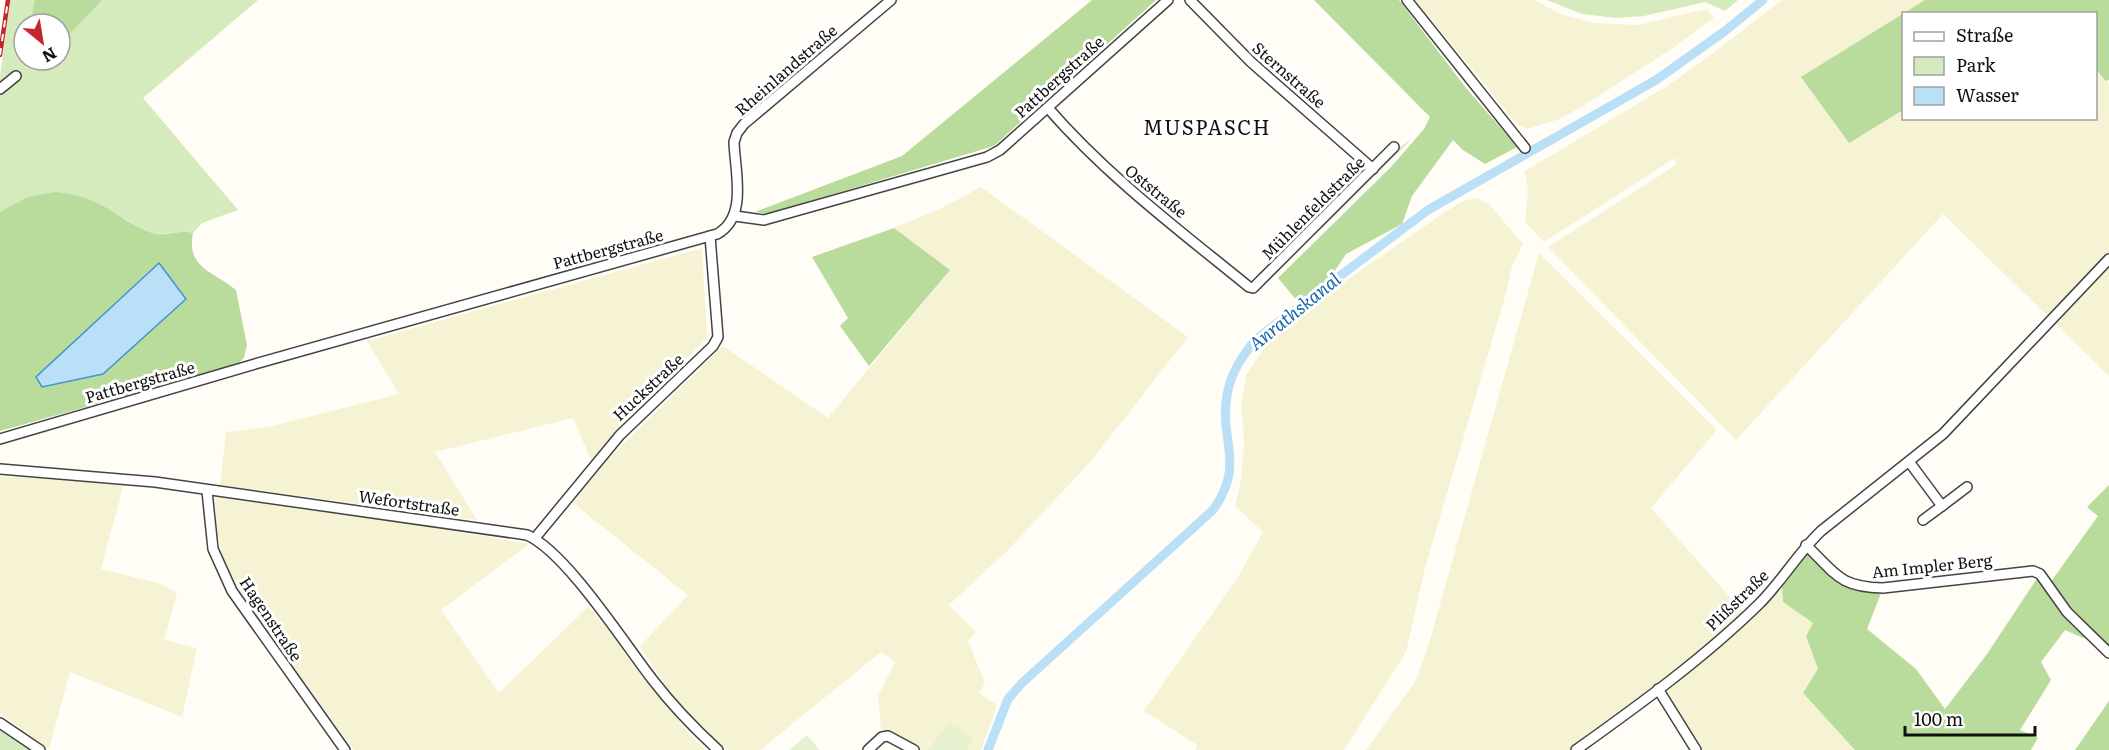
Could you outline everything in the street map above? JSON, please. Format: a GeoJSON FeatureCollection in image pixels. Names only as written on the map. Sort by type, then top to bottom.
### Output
{"type":"FeatureCollection","features":[{"type":"Feature","properties":{"kind":"street","name":"Rheinlandstraße"},"geometry":{"type":"LineString","coordinates":[[735,216],[737,204],[734,142],[737,133],[744,124],[891,0]]}},
{"type":"Feature","properties":{"kind":"street","name":"Pattbergstraße"},"geometry":{"type":"LineString","coordinates":[[0,439],[255,364],[710,236],[728,227],[735,216],[764,220],[987,157],[1000,150],[1168,0]]}},
{"type":"Feature","properties":{"kind":"street","name":"Sternstraße"},"geometry":{"type":"LineString","coordinates":[[1190,0],[1251,63],[1373,169]]}},
{"type":"Feature","properties":{"kind":"street"},"geometry":{"type":"LineString","coordinates":[[1407,0],[1525,148]]}},
{"type":"Feature","properties":{"kind":"street"},"geometry":{"type":"LineString","coordinates":[[0,89],[16,76]]}},
{"type":"Feature","properties":{"kind":"street","name":"Oststraße"},"geometry":{"type":"LineString","coordinates":[[1047,108],[1082,147],[1108,171],[1253,288]]}},
{"type":"Feature","properties":{"kind":"street","name":"Mühlenfeldstraße"},"geometry":{"type":"LineString","coordinates":[[1253,288],[1394,147]]}},
{"type":"Feature","properties":{"kind":"street","name":"Huckstraße"},"geometry":{"type":"LineString","coordinates":[[535,538],[620,435],[713,346],[718,337],[710,236]]}},
{"type":"Feature","properties":{"kind":"street","name":"Plißstraße"},"geometry":{"type":"LineString","coordinates":[[1576,750],[1658,690],[1760,603],[1806,545],[1943,434],[2051,318],[2077,296],[2109,259]]}},
{"type":"Feature","properties":{"kind":"street"},"geometry":{"type":"LineString","coordinates":[[1910,463],[1942,506]]}},
{"type":"Feature","properties":{"kind":"street","name":"Wefortstraße"},"geometry":{"type":"LineString","coordinates":[[0,469],[155,482],[527,535],[535,538]]}},
{"type":"Feature","properties":{"kind":"street"},"geometry":{"type":"LineString","coordinates":[[1923,520],[1967,487]]}},
{"type":"Feature","properties":{"kind":"street","name":"Hagenstraße"},"geometry":{"type":"LineString","coordinates":[[207,490],[213,549],[232,591],[345,750]]}},
{"type":"Feature","properties":{"kind":"street"},"geometry":{"type":"LineString","coordinates":[[535,538],[585,591],[680,714],[718,750]]}},
{"type":"Feature","properties":{"kind":"street","name":"Am Impler Berg"},"geometry":{"type":"LineString","coordinates":[[1806,545],[1842,580],[1859,587],[1883,588],[2028,571],[2040,574],[2067,612],[2109,653]]}},
{"type":"Feature","properties":{"kind":"street"},"geometry":{"type":"LineString","coordinates":[[1658,690],[1696,750]]}},
{"type":"Feature","properties":{"kind":"street"},"geometry":{"type":"LineString","coordinates":[[0,723],[40,750]]}},
{"type":"Feature","properties":{"kind":"street"},"geometry":{"type":"LineString","coordinates":[[868,750],[882,737],[888,736],[899,739],[914,750]]}},
{"type":"Feature","properties":{"kind":"shaded area"},"geometry":{"type":"Polygon","coordinates":[[[1415,0],[1534,0],[1561,14],[1593,23],[1638,25],[1707,9],[1714,18],[1670,50],[1583,106],[1560,119],[1527,129],[1518,125],[1415,0]]]}},
{"type":"Feature","properties":{"kind":"shaded area"},"geometry":{"type":"Polygon","coordinates":[[[1782,0],[1925,0],[1902,12],[1902,14],[1802,77],[1849,143],[1902,111],[1902,120],[2097,120],[2097,71],[2109,84],[2109,376],[1943,214],[1736,440],[1548,247],[1676,165],[1675,158],[1544,242],[1525,222],[1528,192],[1525,171],[1664,88],[1782,0]]]}},
{"type":"Feature","properties":{"kind":"shaded area"},"geometry":{"type":"Polygon","coordinates":[[[981,187],[1188,337],[1092,460],[1009,549],[949,605],[976,632],[968,641],[985,683],[979,693],[997,705],[981,750],[918,750],[881,729],[878,696],[895,662],[881,652],[760,750],[727,750],[672,696],[640,646],[688,595],[573,503],[608,459],[723,346],[828,418],[950,270],[894,228],[940,209],[981,187]]]}},
{"type":"Feature","properties":{"kind":"shaded area"},"geometry":{"type":"Polygon","coordinates":[[[1477,198],[1490,205],[1523,244],[1512,266],[1507,290],[1425,568],[1406,652],[1344,750],[1195,750],[1197,745],[1144,711],[1238,577],[1263,532],[1235,506],[1241,480],[1244,441],[1241,403],[1247,373],[1266,346],[1304,310],[1445,212],[1463,201],[1477,198]]]}},
{"type":"Feature","properties":{"kind":"shaded area"},"geometry":{"type":"Polygon","coordinates":[[[702,248],[707,338],[628,417],[591,460],[573,418],[435,452],[477,520],[220,485],[226,432],[268,427],[399,394],[367,341],[702,248]]]}},
{"type":"Feature","properties":{"kind":"shaded area"},"geometry":{"type":"Polygon","coordinates":[[[1539,253],[1717,430],[1651,508],[1744,613],[1623,712],[1570,750],[1366,750],[1415,682],[1428,647],[1539,253]]]}},
{"type":"Feature","properties":{"kind":"shaded area"},"geometry":{"type":"Polygon","coordinates":[[[0,476],[124,483],[101,569],[158,583],[177,593],[164,640],[197,648],[182,717],[70,672],[49,749],[0,713],[0,476]]]}},
{"type":"Feature","properties":{"kind":"shaded area"},"geometry":{"type":"Polygon","coordinates":[[[215,496],[356,514],[529,544],[441,610],[499,693],[589,606],[692,737],[706,750],[354,750],[235,586],[223,558],[217,532],[215,496]]]}},
{"type":"Feature","properties":{"kind":"shaded area"},"geometry":{"type":"Polygon","coordinates":[[[1782,587],[1783,602],[1813,623],[1806,636],[1818,669],[1803,693],[1855,750],[1703,750],[1669,697],[1667,688],[1725,641],[1782,587]]]}},
{"type":"Feature","properties":{"kind":"green space"},"geometry":{"type":"Polygon","coordinates":[[[10,0],[258,0],[143,98],[238,210],[202,223],[193,233],[163,234],[145,231],[124,218],[7,209],[0,212],[0,76],[10,0]]]}},
{"type":"Feature","properties":{"kind":"green space"},"geometry":{"type":"Polygon","coordinates":[[[35,0],[102,0],[72,31],[72,12],[32,12],[35,0]]]}},
{"type":"Feature","properties":{"kind":"green space"},"geometry":{"type":"Polygon","coordinates":[[[1092,0],[1156,0],[994,146],[767,214],[755,212],[902,156],[1092,0]]]}},
{"type":"Feature","properties":{"kind":"green space"},"geometry":{"type":"Polygon","coordinates":[[[1314,0],[1399,0],[1466,88],[1517,147],[1485,164],[1463,150],[1453,140],[1412,196],[1402,224],[1346,254],[1330,278],[1299,303],[1278,278],[1391,167],[1424,129],[1430,117],[1314,0]]]}},
{"type":"Feature","properties":{"kind":"green space"},"geometry":{"type":"Polygon","coordinates":[[[1547,0],[1738,0],[1725,11],[1705,2],[1644,16],[1617,18],[1582,14],[1547,0]]]}},
{"type":"Feature","properties":{"kind":"green space"},"geometry":{"type":"Polygon","coordinates":[[[1925,0],[2109,0],[2109,80],[2106,81],[2097,71],[2097,12],[1906,12],[1925,0]]]}},
{"type":"Feature","properties":{"kind":"green space"},"geometry":{"type":"Polygon","coordinates":[[[1902,14],[1902,111],[1849,143],[1801,77],[1902,14]]]}},
{"type":"Feature","properties":{"kind":"green space"},"geometry":{"type":"Polygon","coordinates":[[[1413,138],[1319,231],[1317,230],[1390,154],[1413,138]]]}},
{"type":"Feature","properties":{"kind":"green space"},"geometry":{"type":"Polygon","coordinates":[[[56,192],[92,201],[148,232],[156,234],[193,233],[192,245],[197,261],[203,268],[236,290],[247,345],[244,358],[237,364],[0,431],[0,212],[28,197],[56,192]]]}},
{"type":"Feature","properties":{"kind":"green space"},"geometry":{"type":"Polygon","coordinates":[[[894,228],[950,270],[869,366],[840,326],[848,318],[812,257],[894,228]]]}},
{"type":"Feature","properties":{"kind":"green space"},"geometry":{"type":"Polygon","coordinates":[[[2109,485],[2109,647],[2079,621],[2050,583],[2098,516],[2087,507],[2109,485]]]}},
{"type":"Feature","properties":{"kind":"green space"},"geometry":{"type":"Polygon","coordinates":[[[1806,545],[1842,580],[1883,588],[1867,629],[1916,669],[1945,709],[1987,654],[2040,574],[2097,644],[2065,630],[2041,662],[2051,680],[2020,730],[2038,738],[2031,750],[1855,750],[1803,693],[1818,669],[1806,636],[1813,623],[1783,602],[1782,587],[1806,545]]]}},
{"type":"Feature","properties":{"kind":"green space"},"geometry":{"type":"Polygon","coordinates":[[[2109,701],[2109,750],[2075,750],[2109,701]]]}},
{"type":"Feature","properties":{"kind":"green space"},"geometry":{"type":"Polygon","coordinates":[[[949,723],[974,739],[966,750],[928,750],[949,723]]]}},
{"type":"Feature","properties":{"kind":"green space"},"geometry":{"type":"Polygon","coordinates":[[[0,730],[30,750],[0,750],[0,730]]]}},
{"type":"Feature","properties":{"kind":"green space"},"geometry":{"type":"Polygon","coordinates":[[[807,735],[820,750],[789,750],[807,735]]]}},
{"type":"Feature","properties":{"kind":"water"},"geometry":{"type":"Polygon","coordinates":[[[159,263],[186,299],[103,374],[42,387],[36,377],[159,263]]]}},
{"type":"Feature","properties":{"kind":"waterway","name":"Anrathskanal"},"geometry":{"type":"LineString","coordinates":[[988,750],[1008,699],[1022,683],[1213,510],[1223,494],[1230,466],[1225,411],[1231,379],[1257,338],[1428,210],[1656,80],[1725,31],[1763,0]]}},
{"type":"Feature","properties":{"kind":"railway"},"geometry":{"type":"LineString","coordinates":[[0,55],[8,0]]}},
{"type":"Feature","properties":{"kind":"district","name":"MUSPASCH"},"geometry":{"type":"Point","coordinates":[1207,128]}}]}
